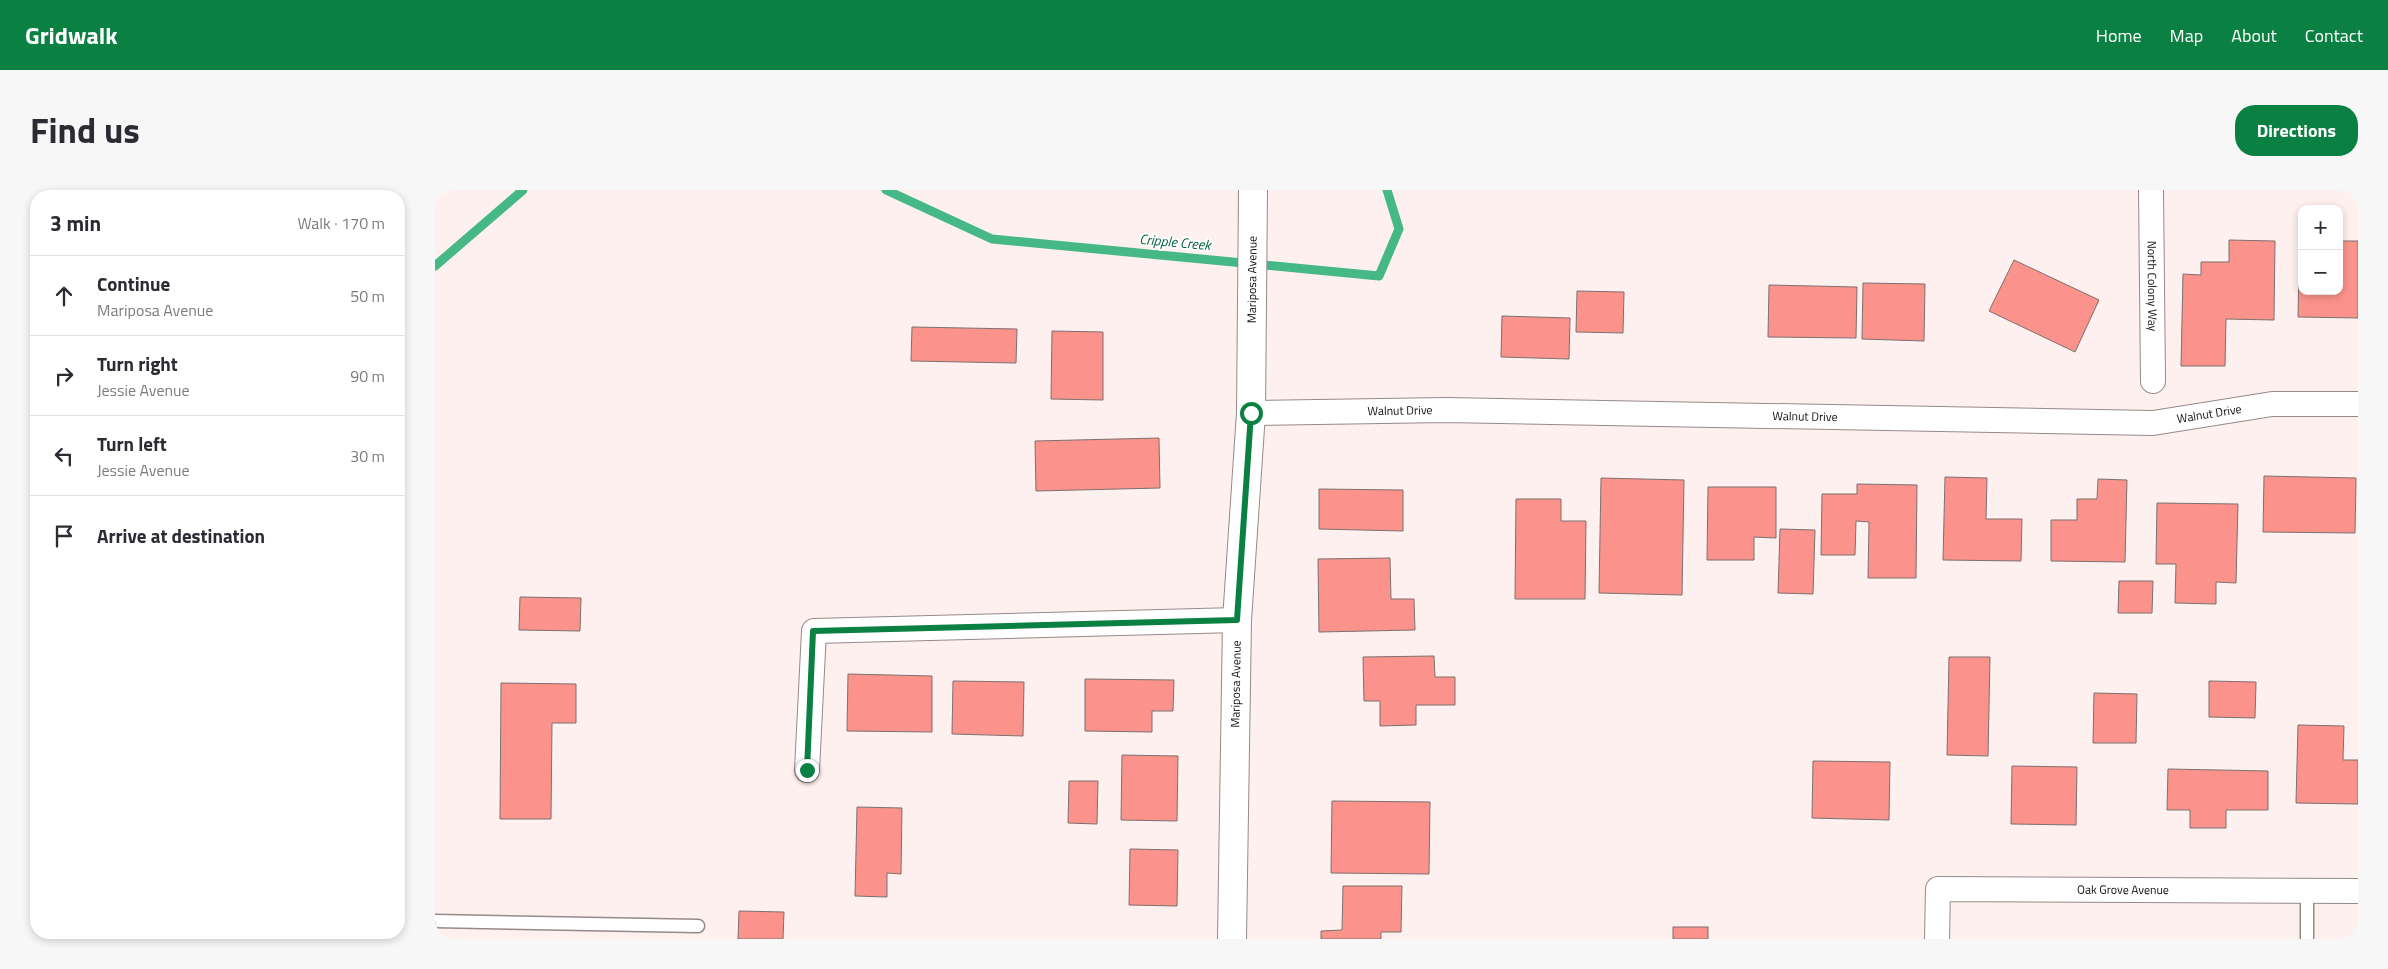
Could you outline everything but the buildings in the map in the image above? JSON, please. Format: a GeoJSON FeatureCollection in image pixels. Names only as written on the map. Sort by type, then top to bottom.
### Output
{"type":"FeatureCollection","features":[{"type":"Feature","properties":{"kind":"street","name":"North Colony Way"},"geometry":{"type":"LineString","coordinates":[[2151,190],[2153,382]]}},
{"type":"Feature","properties":{"kind":"street","name":"Mariposa Avenue"},"geometry":{"type":"LineString","coordinates":[[1231,939],[1237,620],[1251,413],[1253,203]]}},
{"type":"Feature","properties":{"kind":"street","name":"Walnut Drive"},"geometry":{"type":"LineString","coordinates":[[1251,413],[1446,410],[2153,423],[2272,404],[2358,404]]}},
{"type":"Feature","properties":{"kind":"street"},"geometry":{"type":"LineString","coordinates":[[807,770],[813,631],[1237,620]]}},
{"type":"Feature","properties":{"kind":"street","name":"Oak Grove Avenue"},"geometry":{"type":"LineString","coordinates":[[1937,939],[1938,889],[2358,891]]}},
{"type":"Feature","properties":{"kind":"lane"},"geometry":{"type":"LineString","coordinates":[[2307,891],[2307,939]]}},
{"type":"Feature","properties":{"kind":"lane"},"geometry":{"type":"LineString","coordinates":[[435,921],[698,926]]}},
{"type":"Feature","properties":{"kind":"waterway","name":"Cripple Creek"},"geometry":{"type":"LineString","coordinates":[[435,266],[523,190]]}},
{"type":"Feature","properties":{"kind":"waterway","name":"Cripple Creek"},"geometry":{"type":"LineString","coordinates":[[886,190],[992,239],[1379,276],[1399,229],[1387,190]]}},
{"type":"Feature","properties":{"kind":"route"},"geometry":{"type":"LineString","coordinates":[[807,770],[813,631],[1237,620],[1251,413]]}}]}
